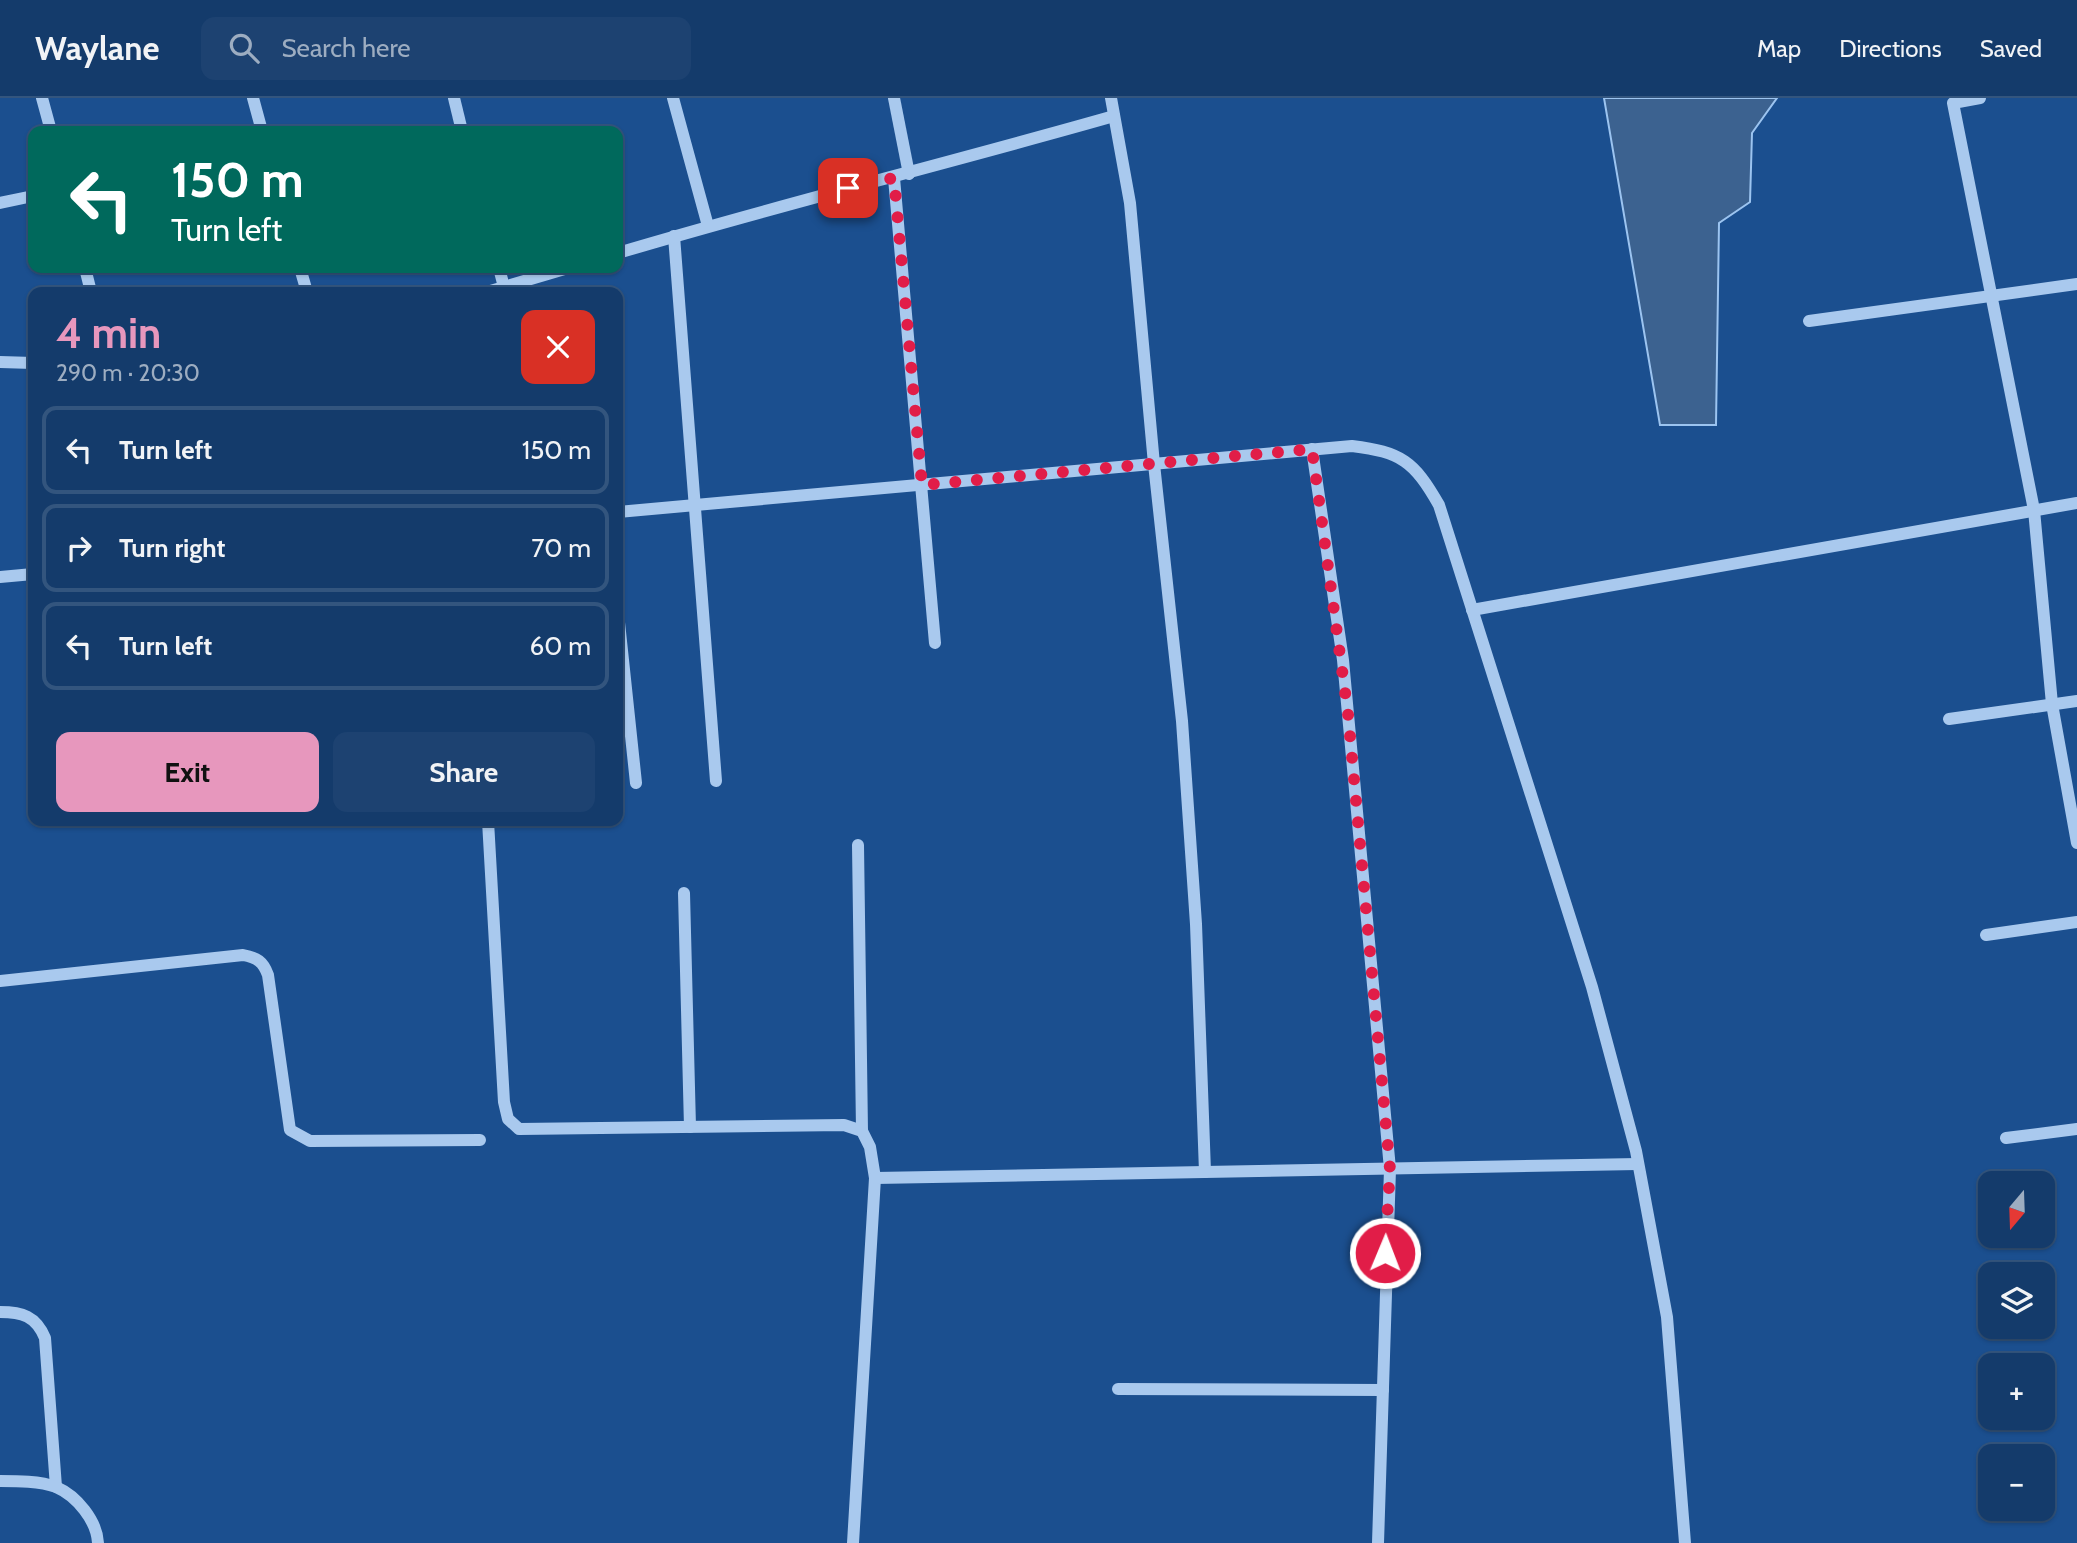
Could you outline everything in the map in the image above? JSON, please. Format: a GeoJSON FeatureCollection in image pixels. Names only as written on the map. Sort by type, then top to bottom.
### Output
{"type":"FeatureCollection","features":[{"type":"Feature","properties":{"kind":"street"},"geometry":{"type":"LineString","coordinates":[[42,98],[50,126]]}},
{"type":"Feature","properties":{"kind":"street"},"geometry":{"type":"LineString","coordinates":[[253,98],[261,126]]}},
{"type":"Feature","properties":{"kind":"street"},"geometry":{"type":"LineString","coordinates":[[454,98],[462,126]]}},
{"type":"Feature","properties":{"kind":"street"},"geometry":{"type":"LineString","coordinates":[[673,98],[708,226]]}},
{"type":"Feature","properties":{"kind":"street"},"geometry":{"type":"LineString","coordinates":[[894,98],[909,174]]}},
{"type":"Feature","properties":{"kind":"street"},"geometry":{"type":"LineString","coordinates":[[1111,98],[1130,203],[1154,464],[1182,721],[1196,924],[1205,1172]]}},
{"type":"Feature","properties":{"kind":"street"},"geometry":{"type":"LineString","coordinates":[[1980,98],[1953,103],[2034,510],[2052,704],[2077,843]]}},
{"type":"Feature","properties":{"kind":"street"},"geometry":{"type":"LineString","coordinates":[[623,251],[780,205],[894,178],[1114,116]]}},
{"type":"Feature","properties":{"kind":"street"},"geometry":{"type":"LineString","coordinates":[[894,178],[935,643]]}},
{"type":"Feature","properties":{"kind":"street"},"geometry":{"type":"LineString","coordinates":[[0,203],[28,197]]}},
{"type":"Feature","properties":{"kind":"street"},"geometry":{"type":"LineString","coordinates":[[674,236],[697,505],[716,781]]}},
{"type":"Feature","properties":{"kind":"street"},"geometry":{"type":"LineString","coordinates":[[500,273],[504,287],[551,273]]}},
{"type":"Feature","properties":{"kind":"street"},"geometry":{"type":"LineString","coordinates":[[1809,321],[2077,284]]}},
{"type":"Feature","properties":{"kind":"street"},"geometry":{"type":"LineString","coordinates":[[0,362],[28,366]]}},
{"type":"Feature","properties":{"kind":"street"},"geometry":{"type":"LineString","coordinates":[[623,512],[1352,446],[1388,451],[1422,474],[1439,505],[1592,986],[1638,1164],[1667,1317],[1685,1543]]}},
{"type":"Feature","properties":{"kind":"street"},"geometry":{"type":"LineString","coordinates":[[1312,449],[1343,660],[1390,1169],[1378,1543]]}},
{"type":"Feature","properties":{"kind":"street"},"geometry":{"type":"LineString","coordinates":[[1472,610],[2077,503]]}},
{"type":"Feature","properties":{"kind":"street"},"geometry":{"type":"LineString","coordinates":[[0,578],[28,575]]}},
{"type":"Feature","properties":{"kind":"street"},"geometry":{"type":"LineString","coordinates":[[623,660],[636,783]]}},
{"type":"Feature","properties":{"kind":"street"},"geometry":{"type":"LineString","coordinates":[[1949,719],[2077,701]]}},
{"type":"Feature","properties":{"kind":"street"},"geometry":{"type":"LineString","coordinates":[[488,826],[508,1119],[519,1129],[844,1125],[862,1131]]}},
{"type":"Feature","properties":{"kind":"street"},"geometry":{"type":"LineString","coordinates":[[853,1543],[875,1178],[870,1147],[862,1131],[858,845]]}},
{"type":"Feature","properties":{"kind":"street"},"geometry":{"type":"LineString","coordinates":[[684,893],[690,1127]]}},
{"type":"Feature","properties":{"kind":"street"},"geometry":{"type":"LineString","coordinates":[[1986,935],[2077,922]]}},
{"type":"Feature","properties":{"kind":"street"},"geometry":{"type":"LineString","coordinates":[[0,981],[243,955],[256,958],[265,964],[268,975],[286,1117],[290,1130],[299,1138],[310,1141],[480,1140]]}},
{"type":"Feature","properties":{"kind":"street"},"geometry":{"type":"LineString","coordinates":[[2006,1139],[2077,1129]]}},
{"type":"Feature","properties":{"kind":"street"},"geometry":{"type":"LineString","coordinates":[[875,1178],[1638,1164]]}},
{"type":"Feature","properties":{"kind":"street"},"geometry":{"type":"LineString","coordinates":[[0,1312],[30,1316],[39,1325],[45,1338],[56,1487]]}},
{"type":"Feature","properties":{"kind":"street"},"geometry":{"type":"LineString","coordinates":[[1118,1389],[1383,1390]]}},
{"type":"Feature","properties":{"kind":"street"},"geometry":{"type":"LineString","coordinates":[[0,1481],[56,1487],[85,1509],[97,1533],[98,1543]]}},
{"type":"Feature","properties":{"kind":"water"},"geometry":{"type":"Polygon","coordinates":[[[1604,98],[1777,98],[1752,133],[1750,202],[1719,223],[1716,425],[1660,425],[1604,98]]]}},
{"type":"Feature","properties":{"kind":"route"},"geometry":{"type":"LineString","coordinates":[[848,188],[894,178],[922,485],[1312,449],[1343,660],[1390,1169],[1386,1199],[1385,1253]]}}]}
